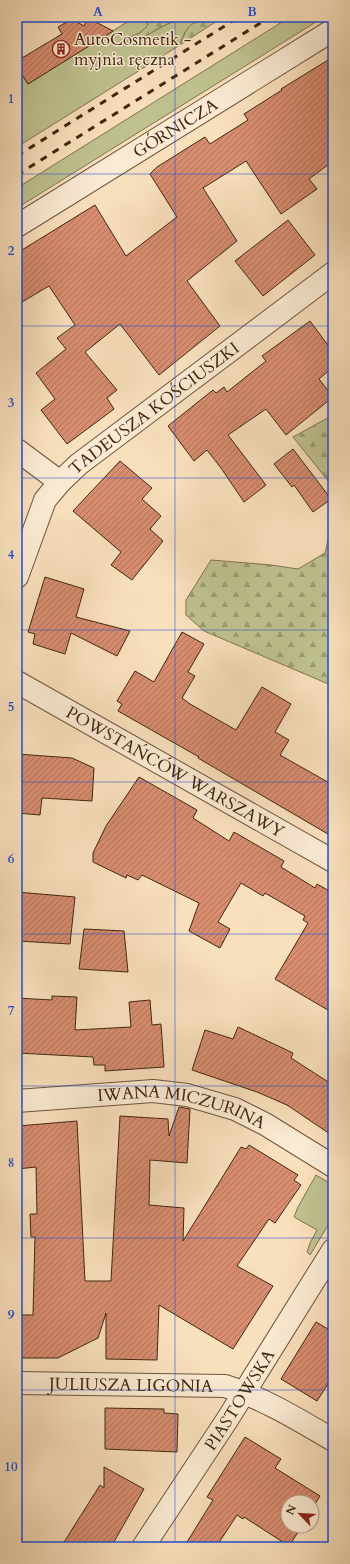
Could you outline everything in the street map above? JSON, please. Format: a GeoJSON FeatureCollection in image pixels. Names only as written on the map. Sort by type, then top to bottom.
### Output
{"type":"FeatureCollection","features":[{"type":"Feature","properties":{"kind":"street","name":"GÓRNICZA"},"geometry":{"type":"LineString","coordinates":[[17,226],[333,30]]}},
{"type":"Feature","properties":{"kind":"street","name":"TADEUSZA KOŚCIUSZKI"},"geometry":{"type":"LineString","coordinates":[[17,577],[45,500],[60,482],[79,464],[333,273]]}},
{"type":"Feature","properties":{"kind":"street"},"geometry":{"type":"LineString","coordinates":[[17,450],[60,482]]}},
{"type":"Feature","properties":{"kind":"street","name":"POWSTAŃCÓW WARSZAWY"},"geometry":{"type":"LineString","coordinates":[[17,682],[333,861]]}},
{"type":"Feature","properties":{"kind":"street","name":"IWANA MICZURINA"},"geometry":{"type":"LineString","coordinates":[[17,1101],[153,1091],[187,1095],[235,1109],[265,1124],[333,1166]]}},
{"type":"Feature","properties":{"kind":"street","name":"PIASTOWSKA"},"geometry":{"type":"LineString","coordinates":[[143,1547],[244,1392],[333,1250]]}},
{"type":"Feature","properties":{"kind":"street","name":"JULIUSZA LIGONIA"},"geometry":{"type":"LineString","coordinates":[[17,1383],[225,1386],[244,1392],[333,1440]]}},
{"type":"Feature","properties":{"kind":"green space"},"geometry":{"type":"Polygon","coordinates":[[[135,17],[145,17],[148,25],[140,33],[128,38],[139,44],[145,36],[171,22],[186,17],[209,17],[185,32],[180,45],[17,147],[17,67],[28,84],[135,17]]]}},
{"type":"Feature","properties":{"kind":"green space"},"geometry":{"type":"Polygon","coordinates":[[[145,17],[186,17],[160,28],[143,39],[139,44],[133,45],[128,42],[128,38],[140,33],[148,25],[145,17]]]}},
{"type":"Feature","properties":{"kind":"green space"},"geometry":{"type":"Polygon","coordinates":[[[209,17],[223,17],[180,45],[185,32],[191,25],[209,17]]]}},
{"type":"Feature","properties":{"kind":"green space"},"geometry":{"type":"Polygon","coordinates":[[[290,17],[324,17],[17,208],[17,188],[290,17]]]}},
{"type":"Feature","properties":{"kind":"green space"},"geometry":{"type":"Polygon","coordinates":[[[333,415],[333,487],[293,437],[333,415]]]}},
{"type":"Feature","properties":{"kind":"green space"},"geometry":{"type":"Polygon","coordinates":[[[333,518],[333,686],[204,631],[186,615],[186,600],[211,560],[271,565],[298,569],[325,553],[333,518]]]}},
{"type":"Feature","properties":{"kind":"green space"},"geometry":{"type":"Polygon","coordinates":[[[316,1175],[333,1185],[333,1217],[310,1255],[307,1252],[317,1230],[294,1217],[316,1175]]]}},
{"type":"Feature","properties":{"kind":"building","name":"AutoCosmetik - myjnia ręczna"},"geometry":{"type":"Polygon","coordinates":[[[88,18],[113,31],[28,84],[17,67],[17,61],[62,34],[58,27],[72,19],[84,26],[88,18]]]}},
{"type":"Feature","properties":{"kind":"building"},"geometry":{"type":"Polygon","coordinates":[[[333,57],[333,161],[309,179],[317,189],[281,214],[246,161],[203,188],[237,241],[187,281],[220,326],[159,375],[120,324],[85,352],[117,390],[107,398],[114,409],[67,444],[41,410],[55,399],[36,373],[66,349],[57,338],[75,325],[49,286],[17,305],[17,253],[95,205],[126,256],[177,217],[150,174],[157,167],[205,137],[210,144],[248,120],[244,114],[333,57]]]}},
{"type":"Feature","properties":{"kind":"building"},"geometry":{"type":"Polygon","coordinates":[[[288,220],[315,255],[263,296],[235,261],[288,220]]]}},
{"type":"Feature","properties":{"kind":"building"},"geometry":{"type":"Polygon","coordinates":[[[310,321],[333,352],[333,367],[319,379],[333,397],[286,435],[266,409],[228,435],[266,485],[244,502],[207,450],[194,461],[168,426],[213,390],[216,393],[224,387],[227,392],[266,361],[262,356],[310,321]]]}},
{"type":"Feature","properties":{"kind":"building"},"geometry":{"type":"Polygon","coordinates":[[[293,449],[331,499],[313,512],[294,485],[292,487],[274,464],[293,449]]]}},
{"type":"Feature","properties":{"kind":"building"},"geometry":{"type":"Polygon","coordinates":[[[120,461],[152,488],[142,499],[161,516],[150,529],[163,541],[132,580],[111,565],[121,552],[73,511],[120,461]]]}},
{"type":"Feature","properties":{"kind":"building"},"geometry":{"type":"Polygon","coordinates":[[[45,577],[84,589],[76,617],[130,631],[117,656],[71,633],[65,654],[33,644],[35,634],[28,632],[45,577]]]}},
{"type":"Feature","properties":{"kind":"building"},"geometry":{"type":"Polygon","coordinates":[[[182,632],[204,644],[188,672],[195,676],[182,698],[190,704],[236,730],[262,687],[291,704],[275,732],[289,740],[280,755],[333,785],[333,837],[198,758],[199,757],[118,711],[122,704],[117,701],[135,671],[154,682],[182,632]]]}},
{"type":"Feature","properties":{"kind":"building"},"geometry":{"type":"Polygon","coordinates":[[[17,754],[72,758],[94,768],[92,801],[42,798],[40,815],[17,813],[17,754]]]}},
{"type":"Feature","properties":{"kind":"building"},"geometry":{"type":"Polygon","coordinates":[[[139,777],[197,810],[193,818],[229,841],[234,832],[284,861],[281,867],[315,888],[317,884],[333,893],[333,1013],[275,979],[308,923],[303,920],[305,916],[265,893],[263,896],[241,883],[218,922],[230,929],[220,948],[189,931],[199,903],[142,875],[138,880],[127,875],[126,878],[93,862],[93,853],[106,826],[139,777]]]}},
{"type":"Feature","properties":{"kind":"building"},"geometry":{"type":"Polygon","coordinates":[[[17,892],[75,897],[70,944],[17,941],[17,892]]]}},
{"type":"Feature","properties":{"kind":"building"},"geometry":{"type":"Polygon","coordinates":[[[84,929],[124,931],[128,972],[79,969],[84,929]]]}},
{"type":"Feature","properties":{"kind":"building"},"geometry":{"type":"Polygon","coordinates":[[[52,996],[77,997],[75,1030],[131,1027],[129,1002],[150,1000],[152,1025],[161,1024],[164,1067],[105,1071],[105,1065],[94,1065],[93,1057],[17,1053],[17,998],[52,1000],[52,996]]]}},
{"type":"Feature","properties":{"kind":"building"},"geometry":{"type":"Polygon","coordinates":[[[238,1027],[293,1053],[291,1058],[333,1085],[333,1136],[287,1105],[257,1092],[192,1070],[205,1030],[233,1039],[238,1027]]]}},
{"type":"Feature","properties":{"kind":"building"},"geometry":{"type":"Polygon","coordinates":[[[179,1107],[190,1109],[187,1163],[150,1160],[149,1205],[184,1208],[183,1241],[241,1147],[246,1149],[249,1145],[298,1175],[294,1180],[301,1185],[275,1223],[269,1219],[237,1266],[273,1286],[233,1349],[159,1305],[157,1360],[106,1359],[106,1313],[98,1338],[58,1358],[17,1358],[17,1315],[33,1315],[35,1237],[31,1237],[30,1214],[37,1214],[36,1167],[17,1169],[18,1126],[77,1121],[85,1281],[111,1281],[120,1116],[168,1119],[169,1136],[179,1107]]]}},
{"type":"Feature","properties":{"kind":"building"},"geometry":{"type":"Polygon","coordinates":[[[316,1322],[333,1332],[333,1376],[317,1401],[281,1379],[316,1322]]]}},
{"type":"Feature","properties":{"kind":"building"},"geometry":{"type":"Polygon","coordinates":[[[105,1408],[164,1409],[164,1413],[178,1414],[177,1452],[105,1449],[105,1408]]]}},
{"type":"Feature","properties":{"kind":"building"},"geometry":{"type":"Polygon","coordinates":[[[245,1437],[281,1459],[275,1468],[317,1494],[280,1494],[280,1534],[297,1534],[289,1546],[244,1517],[243,1519],[237,1515],[216,1547],[184,1547],[213,1500],[207,1497],[245,1437]]]}},
{"type":"Feature","properties":{"kind":"building"},"geometry":{"type":"Polygon","coordinates":[[[104,1467],[144,1489],[111,1547],[61,1547],[100,1485],[104,1488],[104,1467]]]}},
{"type":"Feature","properties":{"kind":"railway"},"geometry":{"type":"LineString","coordinates":[[17,156],[239,17]]}},
{"type":"Feature","properties":{"kind":"railway"},"geometry":{"type":"LineString","coordinates":[[17,175],[270,17]]}},
{"type":"Feature","properties":{"kind":"place","name":"AutoCosmetik - myjnia ręczna"},"geometry":{"type":"Point","coordinates":[61,49]}}]}
